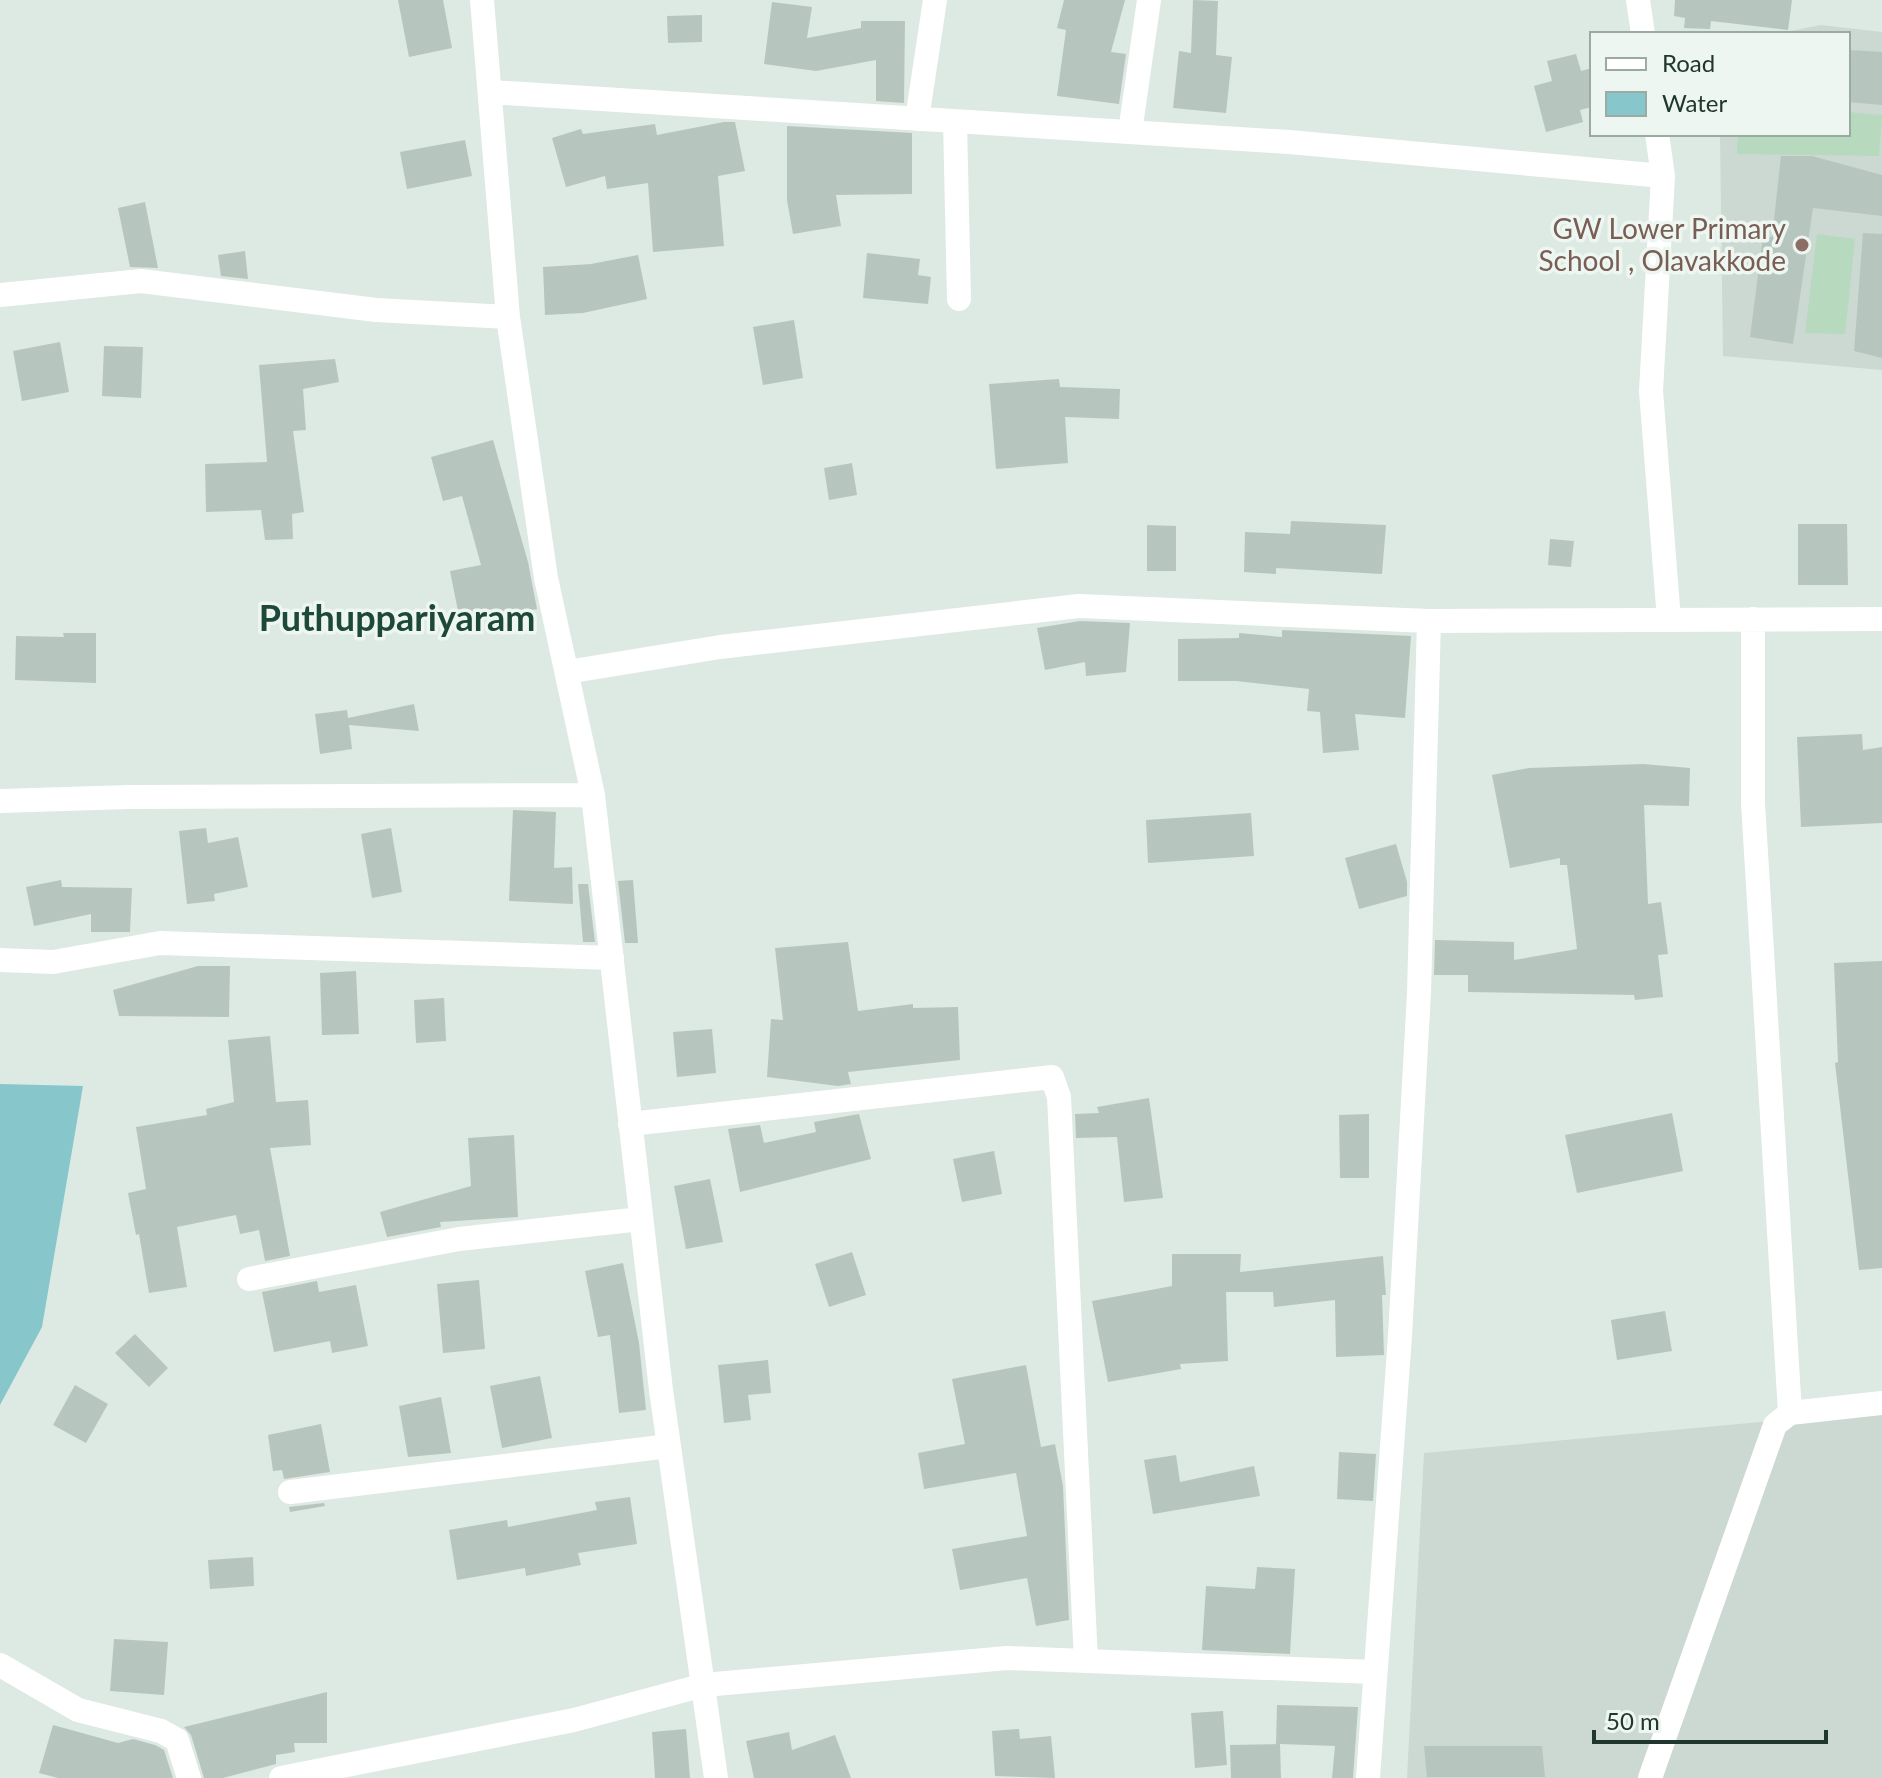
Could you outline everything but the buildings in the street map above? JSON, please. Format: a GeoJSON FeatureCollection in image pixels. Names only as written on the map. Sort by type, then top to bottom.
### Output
{"type":"FeatureCollection","features":[{"type":"Feature","properties":{"kind":"street"},"geometry":{"type":"LineString","coordinates":[[482,0],[508,317],[546,578],[593,795],[669,1446],[716,1778]]}},
{"type":"Feature","properties":{"kind":"street"},"geometry":{"type":"LineString","coordinates":[[917,119],[935,0]]}},
{"type":"Feature","properties":{"kind":"street"},"geometry":{"type":"LineString","coordinates":[[1130,132],[1149,0]]}},
{"type":"Feature","properties":{"kind":"street"},"geometry":{"type":"LineString","coordinates":[[1638,0],[1643,32]]}},
{"type":"Feature","properties":{"kind":"street"},"geometry":{"type":"LineString","coordinates":[[490,92],[1289,142],[1663,176]]}},
{"type":"Feature","properties":{"kind":"street"},"geometry":{"type":"LineString","coordinates":[[955,122],[959,299]]}},
{"type":"Feature","properties":{"kind":"street"},"geometry":{"type":"LineString","coordinates":[[1657,136],[1663,176],[1651,391],[1669,620]]}},
{"type":"Feature","properties":{"kind":"street"},"geometry":{"type":"LineString","coordinates":[[0,295],[141,281],[376,310],[508,317]]}},
{"type":"Feature","properties":{"kind":"street"},"geometry":{"type":"LineString","coordinates":[[567,672],[720,647],[1079,606],[1429,621],[1882,619]]}},
{"type":"Feature","properties":{"kind":"street"},"geometry":{"type":"LineString","coordinates":[[1753,619],[1753,803],[1790,1413]]}},
{"type":"Feature","properties":{"kind":"street"},"geometry":{"type":"LineString","coordinates":[[1368,1778],[1373,1672],[1400,1336],[1417,1024],[1429,621]]}},
{"type":"Feature","properties":{"kind":"street"},"geometry":{"type":"LineString","coordinates":[[0,801],[145,797],[593,795]]}},
{"type":"Feature","properties":{"kind":"street"},"geometry":{"type":"LineString","coordinates":[[0,960],[53,962],[160,943],[612,958]]}},
{"type":"Feature","properties":{"kind":"street"},"geometry":{"type":"LineString","coordinates":[[630,1124],[1052,1077],[1059,1097],[1086,1661]]}},
{"type":"Feature","properties":{"kind":"street"},"geometry":{"type":"LineString","coordinates":[[249,1279],[459,1239],[641,1219]]}},
{"type":"Feature","properties":{"kind":"street"},"geometry":{"type":"LineString","coordinates":[[1650,1778],[1775,1425],[1790,1413],[1882,1403]]}},
{"type":"Feature","properties":{"kind":"street"},"geometry":{"type":"LineString","coordinates":[[290,1492],[669,1446]]}},
{"type":"Feature","properties":{"kind":"street"},"geometry":{"type":"LineString","coordinates":[[281,1778],[574,1720],[704,1685],[1007,1658],[1373,1672]]}},
{"type":"Feature","properties":{"kind":"street"},"geometry":{"type":"LineString","coordinates":[[0,1665],[78,1710],[161,1731],[177,1740],[189,1778]]}},
{"type":"Feature","properties":{"kind":"shaded area","name":"GW Lower Primary School , Olavakkode"},"geometry":{"type":"Polygon","coordinates":[[[1821,25],[1882,32],[1882,370],[1723,356],[1720,136],[1850,136],[1850,32],[1785,32],[1821,25]]]}},
{"type":"Feature","properties":{"kind":"shaded area"},"geometry":{"type":"Polygon","coordinates":[[[1882,1411],[1882,1778],[1407,1778],[1424,1453],[1882,1411]]]}},
{"type":"Feature","properties":{"kind":"green space"},"geometry":{"type":"Polygon","coordinates":[[[1850,112],[1882,115],[1879,156],[1737,154],[1738,136],[1850,136],[1850,112]]]}},
{"type":"Feature","properties":{"kind":"green space"},"geometry":{"type":"Polygon","coordinates":[[[1817,234],[1855,239],[1845,334],[1805,333],[1817,234]]]}},
{"type":"Feature","properties":{"kind":"water"},"geometry":{"type":"Polygon","coordinates":[[[0,1084],[83,1086],[42,1327],[0,1405],[0,1084]]]}},
{"type":"Feature","properties":{"kind":"place","name":"GW Lower Primary School , Olavakkode"},"geometry":{"type":"Point","coordinates":[1802,245]}},
{"type":"Feature","properties":{"kind":"district","name":"Puthuppariyaram"},"geometry":{"type":"Point","coordinates":[397,618]}}]}
